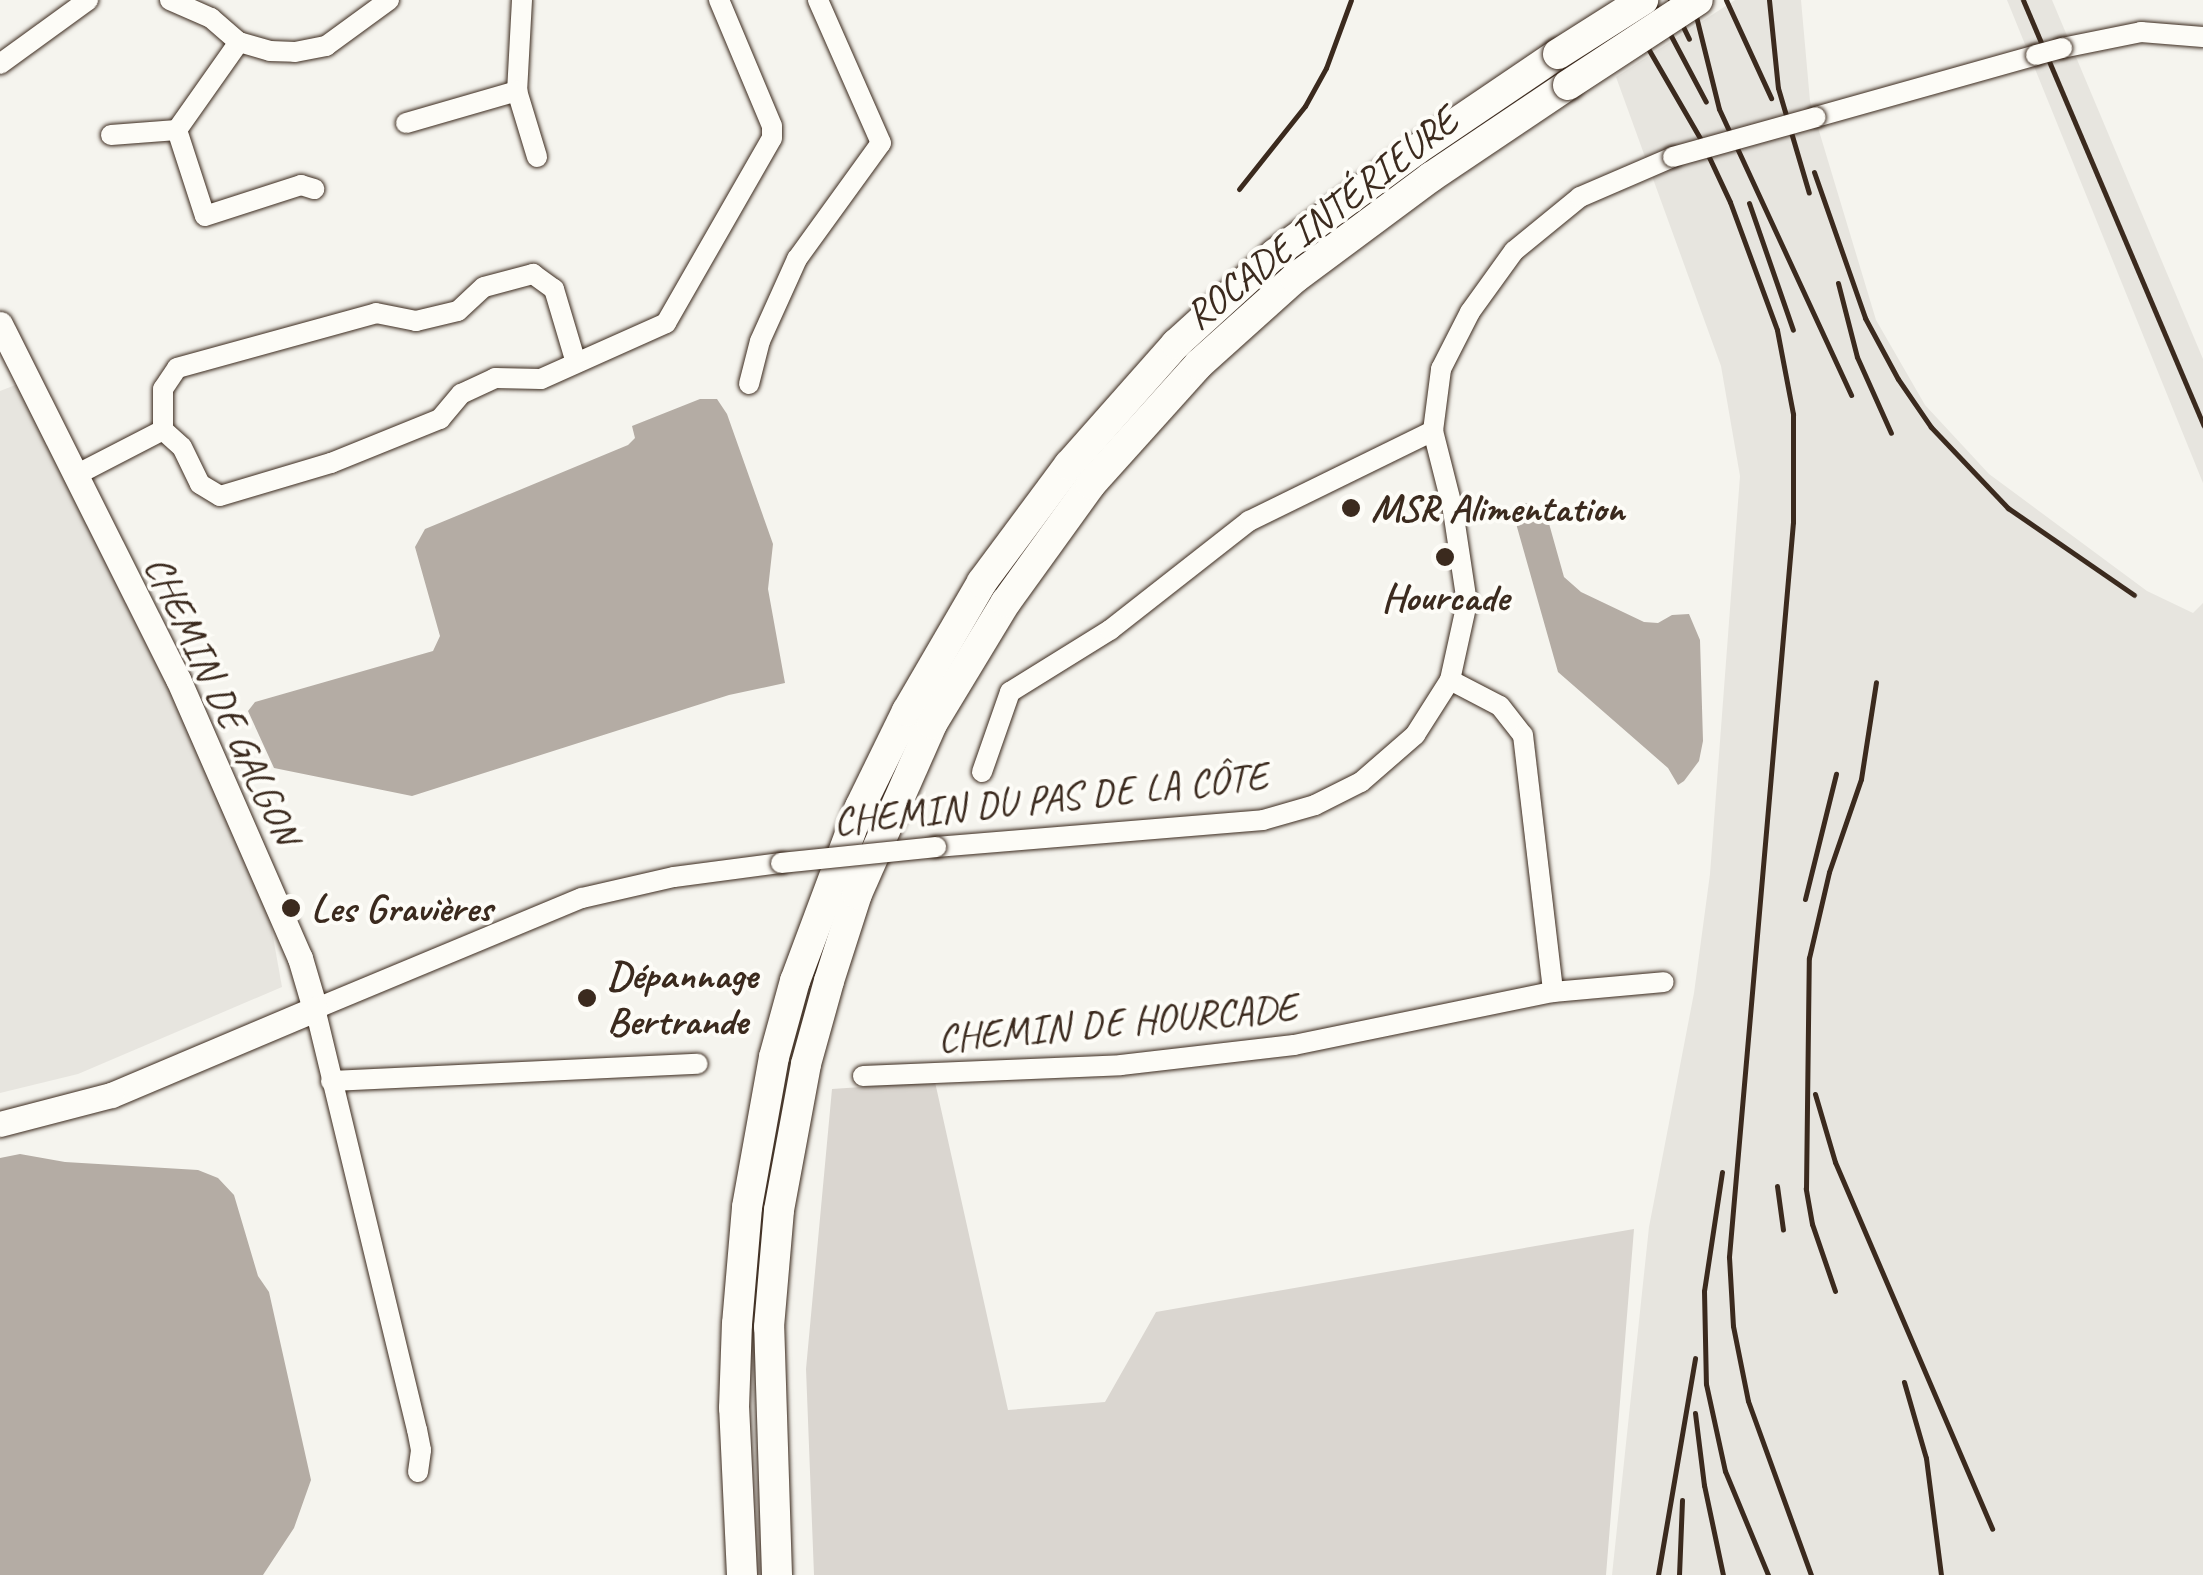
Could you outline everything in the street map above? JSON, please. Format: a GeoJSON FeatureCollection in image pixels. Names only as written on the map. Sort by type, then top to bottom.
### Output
{"type":"FeatureCollection","features":[{"type":"Feature","properties":{"kind":"highway"},"geometry":{"type":"LineString","coordinates":[[742,1575],[734,1408],[737,1324],[747,1207],[774,1057],[795,982],[860,807],[907,711],[982,582],[1069,465],[1176,344],[1275,254],[1416,150],[1643,0]]}},
{"type":"Feature","properties":{"kind":"highway","name":"ROCADE INTÉRIEURE"},"geometry":{"type":"LineString","coordinates":[[776,1575],[768,1327],[782,1192],[806,1064],[829,981],[878,842],[932,724],[1006,602],[1091,484],[1198,364],[1295,278],[1431,177],[1698,0]]}},
{"type":"Feature","properties":{"kind":"main road","name":"CHEMIN DE GALGON"},"geometry":{"type":"LineString","coordinates":[[0,324],[178,679],[300,958],[315,1009]]}},
{"type":"Feature","properties":{"kind":"main road","name":"CHEMIN DU PAS DE LA CÔTE"},"geometry":{"type":"LineString","coordinates":[[0,1124],[111,1095],[315,1009]]}},
{"type":"Feature","properties":{"kind":"street"},"geometry":{"type":"LineString","coordinates":[[0,64],[88,0]]}},
{"type":"Feature","properties":{"kind":"street"},"geometry":{"type":"LineString","coordinates":[[170,0],[211,18],[239,42],[270,52],[326,46],[390,0]]}},
{"type":"Feature","properties":{"kind":"street"},"geometry":{"type":"LineString","coordinates":[[522,0],[516,91],[537,157]]}},
{"type":"Feature","properties":{"kind":"street"},"geometry":{"type":"LineString","coordinates":[[576,363],[554,289],[533,274],[484,287],[458,311],[416,321],[376,313],[177,368],[163,389],[163,430],[182,446],[200,484],[220,496],[331,463],[440,420],[461,394],[496,378],[540,379],[576,363],[666,323],[772,138],[772,126],[719,0]]}},
{"type":"Feature","properties":{"kind":"street"},"geometry":{"type":"LineString","coordinates":[[749,384],[760,341],[797,259],[881,142],[818,0]]}},
{"type":"Feature","properties":{"kind":"street","name":"CHEMIN DU PAS DE LA CÔTE"},"geometry":{"type":"LineString","coordinates":[[315,1009],[582,898],[674,877],[781,862],[1263,820],[1315,805],[1361,782],[1415,735],[1450,680],[1463,632],[1467,582],[1433,431],[1441,370],[1470,312],[1514,251],[1580,196],[1673,157],[2062,48],[2141,32],[2203,38]]}},
{"type":"Feature","properties":{"kind":"street"},"geometry":{"type":"LineString","coordinates":[[178,130],[239,42]]}},
{"type":"Feature","properties":{"kind":"street"},"geometry":{"type":"LineString","coordinates":[[406,123],[516,91]]}},
{"type":"Feature","properties":{"kind":"street"},"geometry":{"type":"LineString","coordinates":[[111,135],[178,130]]}},
{"type":"Feature","properties":{"kind":"street"},"geometry":{"type":"LineString","coordinates":[[178,130],[205,216],[301,185],[314,188]]}},
{"type":"Feature","properties":{"kind":"street"},"geometry":{"type":"LineString","coordinates":[[74,476],[163,430]]}},
{"type":"Feature","properties":{"kind":"street"},"geometry":{"type":"LineString","coordinates":[[982,772],[1010,692],[1110,630],[1249,521],[1433,431]]}},
{"type":"Feature","properties":{"kind":"street"},"geometry":{"type":"LineString","coordinates":[[1450,680],[1500,706],[1523,735],[1552,992]]}},
{"type":"Feature","properties":{"kind":"street","name":"CHEMIN DE HOURCADE"},"geometry":{"type":"LineString","coordinates":[[864,1076],[1121,1065],[1294,1045],[1552,992],[1664,982]]}},
{"type":"Feature","properties":{"kind":"street","name":"CHEMIN DE GALGON"},"geometry":{"type":"LineString","coordinates":[[315,1009],[422,1450],[418,1472]]}},
{"type":"Feature","properties":{"kind":"street"},"geometry":{"type":"LineString","coordinates":[[330,1082],[698,1064]]}},
{"type":"Feature","properties":{"kind":"shaded area"},"geometry":{"type":"Polygon","coordinates":[[[1735,0],[1801,0],[1810,101],[1876,320],[1925,405],[1989,474],[2147,591],[2193,613],[2203,603],[2203,1575],[1612,1575],[1649,1227],[1694,993],[1710,874],[1740,476],[1721,366],[1616,77],[1735,0]]]}},
{"type":"Feature","properties":{"kind":"shaded area"},"geometry":{"type":"Polygon","coordinates":[[[2007,0],[2052,0],[2203,359],[2203,483],[2007,0]]]}},
{"type":"Feature","properties":{"kind":"shaded area"},"geometry":{"type":"Polygon","coordinates":[[[18,384],[196,739],[267,903],[282,987],[78,1074],[0,1093],[0,391],[18,384]]]}},
{"type":"Feature","properties":{"kind":"shaded area"},"geometry":{"type":"Polygon","coordinates":[[[700,399],[717,399],[727,414],[773,544],[768,589],[785,683],[729,695],[412,796],[274,768],[248,711],[255,702],[433,651],[440,636],[415,547],[425,529],[628,445],[635,438],[632,426],[700,399]]]}},
{"type":"Feature","properties":{"kind":"shaded area"},"geometry":{"type":"Polygon","coordinates":[[[1525,503],[1536,506],[1548,520],[1564,577],[1581,592],[1644,622],[1658,623],[1672,615],[1689,614],[1700,640],[1703,741],[1699,761],[1678,785],[1668,768],[1558,672],[1517,527],[1515,512],[1525,503]]]}},
{"type":"Feature","properties":{"kind":"shaded area"},"geometry":{"type":"Polygon","coordinates":[[[935,1082],[1008,1410],[1105,1402],[1156,1312],[1634,1229],[1606,1575],[814,1575],[806,1369],[832,1089],[935,1082]]]}},
{"type":"Feature","properties":{"kind":"shaded area"},"geometry":{"type":"Polygon","coordinates":[[[20,1154],[65,1162],[198,1170],[218,1178],[234,1195],[258,1276],[269,1292],[311,1480],[294,1528],[263,1575],[0,1575],[0,1158],[20,1154]]]}},
{"type":"Feature","properties":{"kind":"railway"},"geometry":{"type":"LineString","coordinates":[[1239,189],[1305,106],[1326,68],[1351,0]]}},
{"type":"Feature","properties":{"kind":"railway"},"geometry":{"type":"LineString","coordinates":[[1620,0],[1701,140],[1730,202],[1777,330],[1793,414],[1793,522],[1729,1257],[1733,1326],[1748,1401],[1811,1575]]}},
{"type":"Feature","properties":{"kind":"railway"},"geometry":{"type":"LineString","coordinates":[[1652,0],[1706,102]]}},
{"type":"Feature","properties":{"kind":"railway"},"geometry":{"type":"LineString","coordinates":[[1670,0],[1689,39]]}},
{"type":"Feature","properties":{"kind":"railway"},"geometry":{"type":"LineString","coordinates":[[1692,0],[1719,109],[1851,395]]}},
{"type":"Feature","properties":{"kind":"railway"},"geometry":{"type":"LineString","coordinates":[[1726,0],[1771,98]]}},
{"type":"Feature","properties":{"kind":"railway"},"geometry":{"type":"LineString","coordinates":[[1769,0],[1778,88],[1809,193]]}},
{"type":"Feature","properties":{"kind":"railway"},"geometry":{"type":"LineString","coordinates":[[2023,0],[2203,425]]}},
{"type":"Feature","properties":{"kind":"railway"},"geometry":{"type":"LineString","coordinates":[[1814,172],[1865,318],[1898,379],[1931,427],[2008,508],[2134,595]]}},
{"type":"Feature","properties":{"kind":"railway"},"geometry":{"type":"LineString","coordinates":[[1749,203],[1793,330]]}},
{"type":"Feature","properties":{"kind":"railway"},"geometry":{"type":"LineString","coordinates":[[1838,283],[1857,357],[1891,433]]}},
{"type":"Feature","properties":{"kind":"railway"},"geometry":{"type":"LineString","coordinates":[[1835,1291],[1812,1224],[1806,1189],[1809,958],[1829,872],[1861,779],[1876,682]]}},
{"type":"Feature","properties":{"kind":"railway"},"geometry":{"type":"LineString","coordinates":[[1805,899],[1836,774]]}},
{"type":"Feature","properties":{"kind":"railway"},"geometry":{"type":"LineString","coordinates":[[1815,1094],[1835,1162],[1992,1529]]}},
{"type":"Feature","properties":{"kind":"railway"},"geometry":{"type":"LineString","coordinates":[[1722,1172],[1704,1291],[1706,1384],[1725,1471],[1768,1575]]}},
{"type":"Feature","properties":{"kind":"railway"},"geometry":{"type":"LineString","coordinates":[[1777,1186],[1783,1230]]}},
{"type":"Feature","properties":{"kind":"railway"},"geometry":{"type":"LineString","coordinates":[[1658,1575],[1695,1358]]}},
{"type":"Feature","properties":{"kind":"railway"},"geometry":{"type":"LineString","coordinates":[[1904,1382],[1926,1458],[1941,1575]]}},
{"type":"Feature","properties":{"kind":"railway"},"geometry":{"type":"LineString","coordinates":[[1695,1413],[1704,1485],[1723,1575]]}},
{"type":"Feature","properties":{"kind":"railway"},"geometry":{"type":"LineString","coordinates":[[1679,1575],[1682,1500]]}},
{"type":"Feature","properties":{"kind":"place","name":"MSR Alimentation"},"geometry":{"type":"Point","coordinates":[1351,508]}},
{"type":"Feature","properties":{"kind":"place","name":"Hourcade"},"geometry":{"type":"Point","coordinates":[1445,557]}},
{"type":"Feature","properties":{"kind":"place","name":"Les Gravières"},"geometry":{"type":"Point","coordinates":[291,908]}},
{"type":"Feature","properties":{"kind":"place","name":"Dépannage Bertrande"},"geometry":{"type":"Point","coordinates":[587,998]}}]}
